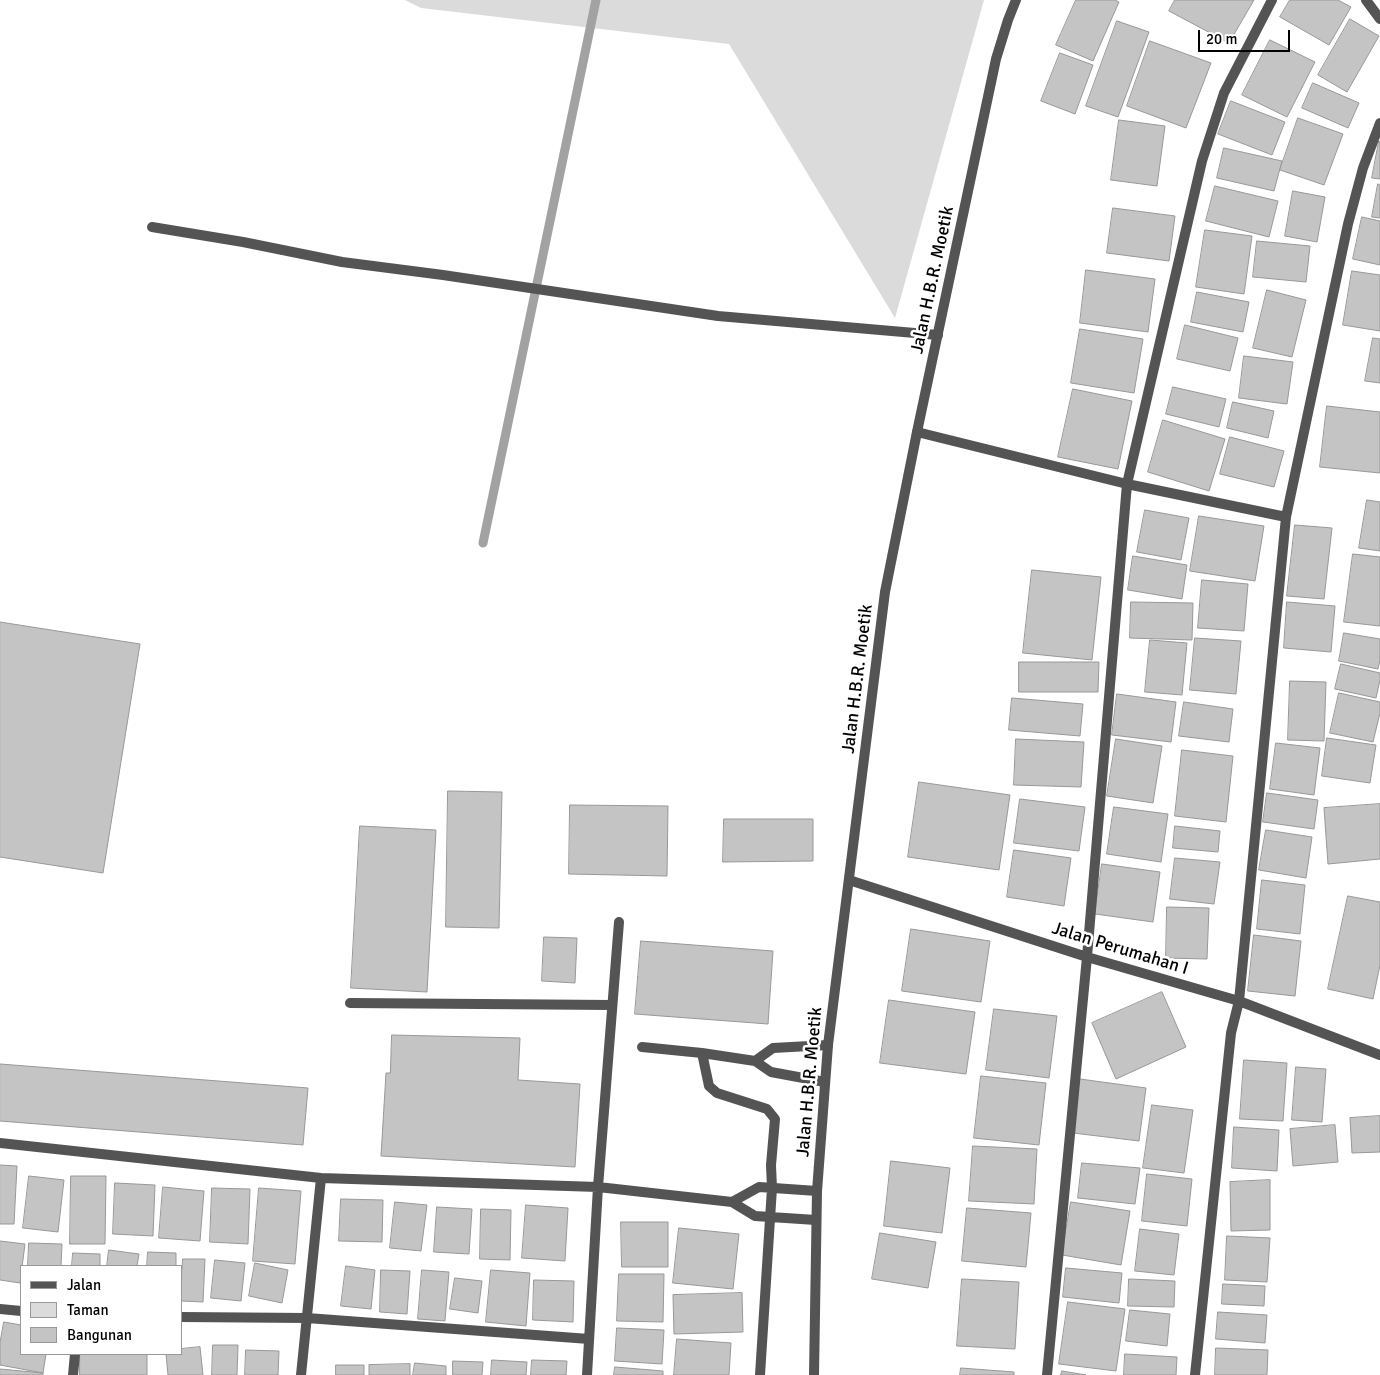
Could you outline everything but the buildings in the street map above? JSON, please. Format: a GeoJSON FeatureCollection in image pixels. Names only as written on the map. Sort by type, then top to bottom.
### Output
{"type":"FeatureCollection","features":[{"type":"Feature","properties":{"kind":"street","name":"Jalan H.B.R. Moetik"},"geometry":{"type":"LineString","coordinates":[[814,1375],[817,1191],[828,1045],[885,592],[996,59],[1016,0]]}},
{"type":"Feature","properties":{"kind":"street"},"geometry":{"type":"LineString","coordinates":[[1047,1375],[1087,957],[1127,484],[1202,161],[1224,93],[1272,0]]}},
{"type":"Feature","properties":{"kind":"street"},"geometry":{"type":"LineString","coordinates":[[1366,0],[1380,18]]}},
{"type":"Feature","properties":{"kind":"street"},"geometry":{"type":"LineString","coordinates":[[1195,1375],[1231,1033],[1239,1001],[1286,517],[1348,224],[1363,168],[1380,123]]}},
{"type":"Feature","properties":{"kind":"street"},"geometry":{"type":"LineString","coordinates":[[152,227],[243,242],[342,262],[718,316],[938,335]]}},
{"type":"Feature","properties":{"kind":"street"},"geometry":{"type":"LineString","coordinates":[[917,432],[1127,484],[1286,517]]}},
{"type":"Feature","properties":{"kind":"street","name":"Jalan Perumahan I"},"geometry":{"type":"LineString","coordinates":[[849,880],[1087,957],[1239,1001],[1380,1055]]}},
{"type":"Feature","properties":{"kind":"street"},"geometry":{"type":"LineString","coordinates":[[587,1375],[598,1187],[619,922]]}},
{"type":"Feature","properties":{"kind":"street"},"geometry":{"type":"LineString","coordinates":[[350,1003],[612,1006]]}},
{"type":"Feature","properties":{"kind":"street"},"geometry":{"type":"LineString","coordinates":[[755,1061],[773,1048],[828,1045]]}},
{"type":"Feature","properties":{"kind":"street"},"geometry":{"type":"LineString","coordinates":[[642,1046],[755,1061],[770,1072],[825,1082]]}},
{"type":"Feature","properties":{"kind":"street"},"geometry":{"type":"LineString","coordinates":[[702,1053],[710,1086],[717,1093],[767,1109],[775,1118],[760,1375]]}},
{"type":"Feature","properties":{"kind":"street"},"geometry":{"type":"LineString","coordinates":[[0,1143],[321,1178],[598,1187],[732,1202],[755,1216],[816,1220]]}},
{"type":"Feature","properties":{"kind":"street"},"geometry":{"type":"LineString","coordinates":[[301,1375],[321,1178]]}},
{"type":"Feature","properties":{"kind":"street"},"geometry":{"type":"LineString","coordinates":[[732,1202],[759,1187],[817,1191]]}},
{"type":"Feature","properties":{"kind":"street"},"geometry":{"type":"LineString","coordinates":[[0,1309],[20,1311]]}},
{"type":"Feature","properties":{"kind":"street"},"geometry":{"type":"LineString","coordinates":[[182,1317],[307,1318],[589,1338]]}},
{"type":"Feature","properties":{"kind":"street"},"geometry":{"type":"LineString","coordinates":[[73,1375],[75,1355]]}},
{"type":"Feature","properties":{"kind":"green space"},"geometry":{"type":"Polygon","coordinates":[[[405,0],[984,0],[895,318],[729,44],[421,8],[405,0]]]}},
{"type":"Feature","properties":{"kind":"waterway"},"geometry":{"type":"LineString","coordinates":[[483,543],[596,0]]}}]}
